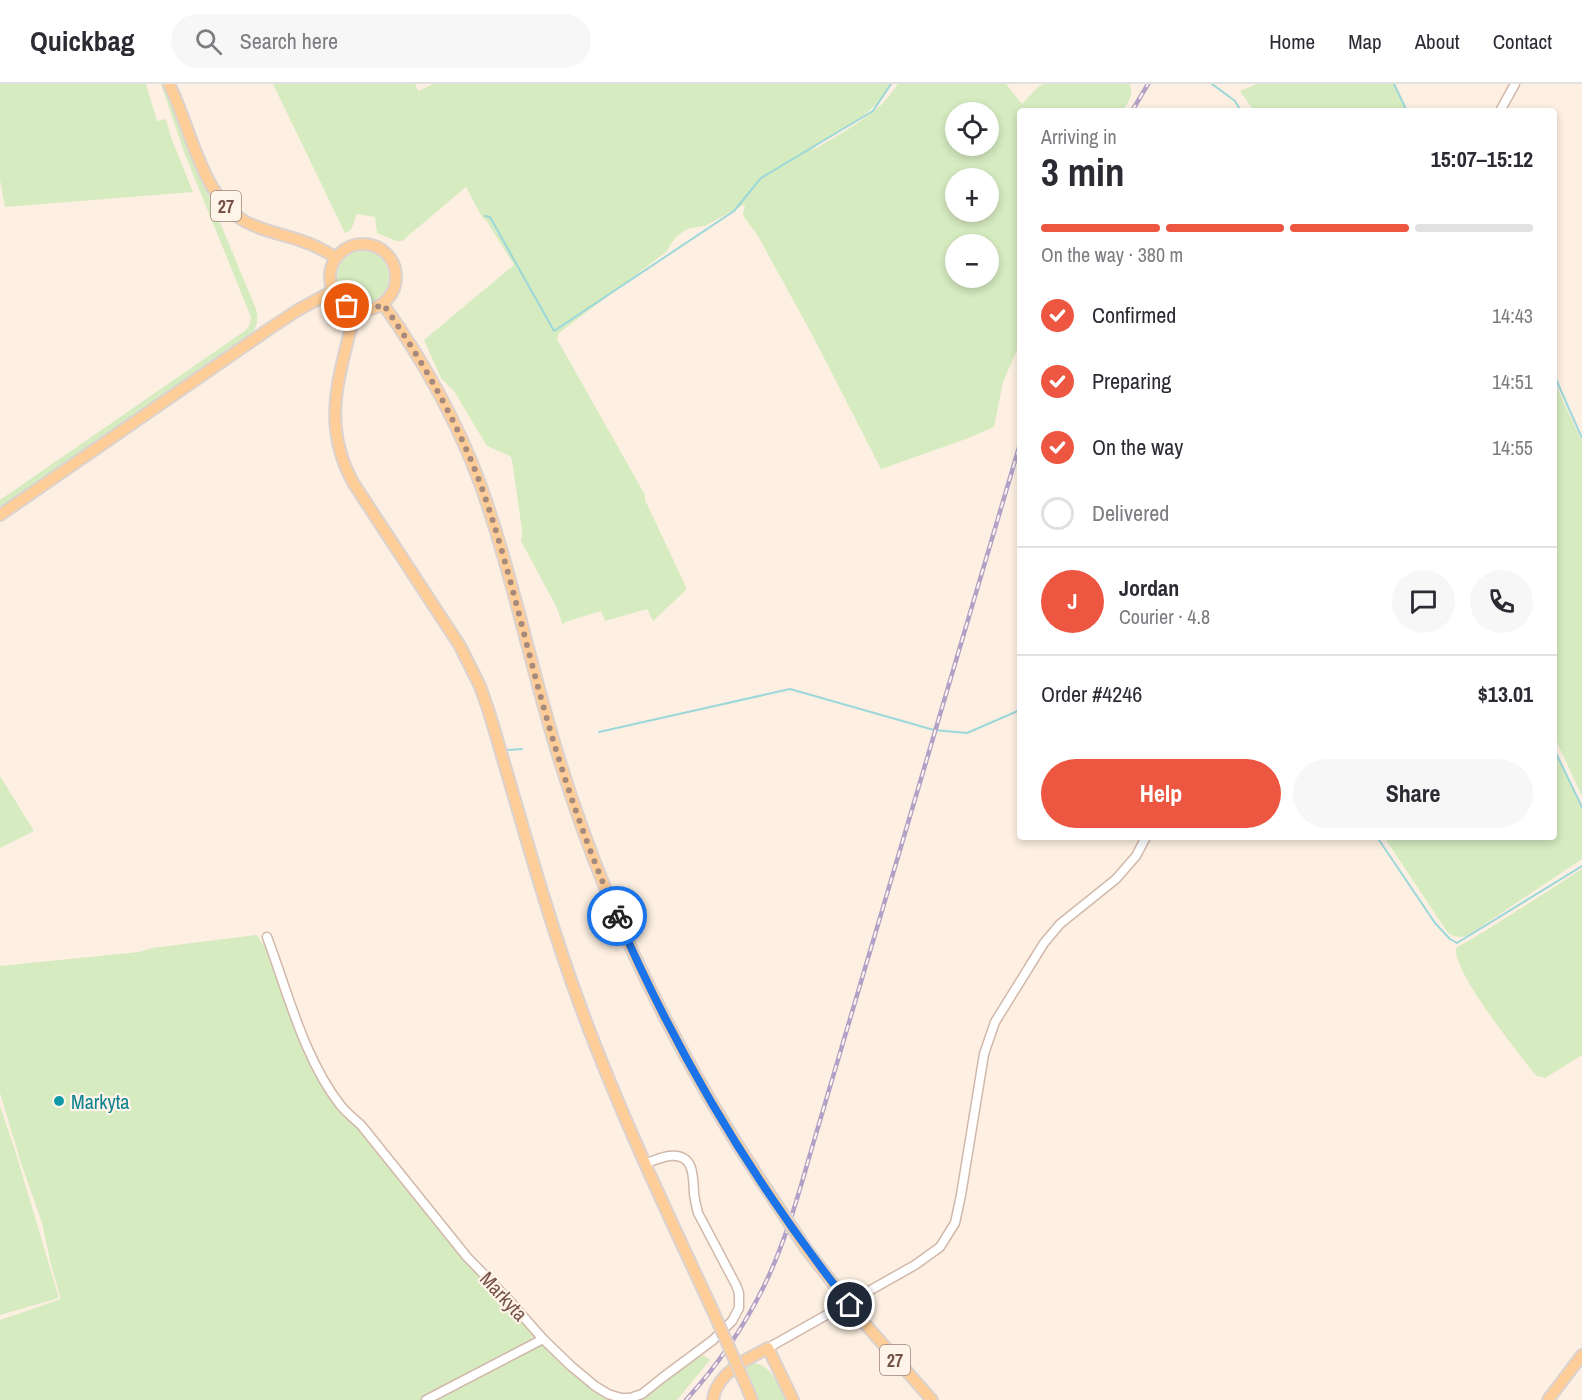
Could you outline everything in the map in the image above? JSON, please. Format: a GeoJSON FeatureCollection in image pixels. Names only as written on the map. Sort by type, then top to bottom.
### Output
{"type":"FeatureCollection","features":[{"type":"Feature","properties":{"kind":"main road","name":"27"},"geometry":{"type":"LineString","coordinates":[[172,87],[204,168],[226,207],[252,225],[307,243],[336,258]]}},
{"type":"Feature","properties":{"kind":"main road"},"geometry":{"type":"LineString","coordinates":[[362,244],[375,246],[387,254],[395,268],[396,281],[392,294],[383,304],[368,310],[355,309],[342,303],[333,291],[330,281],[331,267],[336,258],[349,247],[362,244]]}},
{"type":"Feature","properties":{"kind":"main road"},"geometry":{"type":"LineString","coordinates":[[0,515],[297,310],[333,291]]}},
{"type":"Feature","properties":{"kind":"main road","name":"27"},"geometry":{"type":"LineString","coordinates":[[383,304],[434,383],[461,437],[480,484],[496,533],[561,766],[593,858],[652,994],[688,1062],[735,1142],[807,1250],[861,1318],[932,1400]]}},
{"type":"Feature","properties":{"kind":"main road"},"geometry":{"type":"LineString","coordinates":[[355,309],[335,401],[335,427],[343,460],[354,484],[460,646],[480,686],[534,870],[596,1048],[750,1395]]}},
{"type":"Feature","properties":{"kind":"main road"},"geometry":{"type":"LineString","coordinates":[[712,1400],[714,1392],[728,1374],[747,1358],[768,1348],[793,1400]]}},
{"type":"Feature","properties":{"kind":"main road"},"geometry":{"type":"LineString","coordinates":[[1548,1400],[1582,1355]]}},
{"type":"Feature","properties":{"kind":"street"},"geometry":{"type":"LineString","coordinates":[[1502,108],[1515,84]]}},
{"type":"Feature","properties":{"kind":"street"},"geometry":{"type":"LineString","coordinates":[[768,1348],[915,1264],[940,1247],[955,1223],[984,1054],[995,1022],[1044,943],[1060,924],[1116,879],[1136,856],[1144,840]]}},
{"type":"Feature","properties":{"kind":"street","name":"Markyta"},"geometry":{"type":"LineString","coordinates":[[267,937],[303,1038],[328,1088],[342,1107],[361,1125],[394,1164],[467,1257],[543,1339],[589,1382],[608,1394],[621,1398],[642,1394],[723,1331],[736,1315],[740,1301],[739,1293],[698,1213],[690,1164],[683,1158],[672,1156],[646,1163]]}},
{"type":"Feature","properties":{"kind":"street"},"geometry":{"type":"LineString","coordinates":[[426,1400],[543,1339]]}},
{"type":"Feature","properties":{"kind":"green space"},"geometry":{"type":"Polygon","coordinates":[[[0,84],[146,84],[157,121],[166,119],[193,192],[5,207],[0,180],[0,84]]]}},
{"type":"Feature","properties":{"kind":"green space"},"geometry":{"type":"Polygon","coordinates":[[[161,84],[166,84],[256,309],[256,327],[249,337],[0,509],[0,500],[246,330],[250,324],[251,317],[184,152],[161,84]]]}},
{"type":"Feature","properties":{"kind":"green space"},"geometry":{"type":"Polygon","coordinates":[[[273,84],[415,84],[418,91],[433,84],[890,84],[884,96],[875,106],[811,151],[867,116],[883,103],[898,84],[1006,84],[1022,104],[1038,87],[1044,84],[1129,84],[1131,87],[1130,98],[1125,108],[1017,108],[1017,350],[1003,382],[994,427],[881,469],[816,342],[758,236],[744,217],[745,204],[705,226],[684,231],[675,238],[666,252],[559,333],[557,339],[645,495],[645,500],[686,587],[686,590],[653,621],[647,609],[605,621],[601,611],[565,622],[563,625],[556,606],[521,541],[522,530],[512,460],[510,456],[487,446],[454,391],[441,378],[424,340],[514,265],[482,217],[466,187],[402,241],[396,241],[377,233],[375,217],[357,214],[352,228],[345,233],[273,84]]]}},
{"type":"Feature","properties":{"kind":"green space"},"geometry":{"type":"Polygon","coordinates":[[[1257,84],[1395,84],[1406,108],[1252,108],[1240,91],[1257,84]]]}},
{"type":"Feature","properties":{"kind":"green space"},"geometry":{"type":"Polygon","coordinates":[[[358,251],[368,251],[382,258],[389,277],[382,296],[368,303],[358,303],[348,299],[341,292],[337,282],[337,272],[341,262],[348,255],[358,251]]]}},
{"type":"Feature","properties":{"kind":"green space"},"geometry":{"type":"Polygon","coordinates":[[[1557,388],[1582,442],[1582,796],[1557,742],[1557,388]]]}},
{"type":"Feature","properties":{"kind":"green space"},"geometry":{"type":"Polygon","coordinates":[[[1557,755],[1582,807],[1582,859],[1467,936],[1457,937],[1448,933],[1386,840],[1557,840],[1557,755]]]}},
{"type":"Feature","properties":{"kind":"green space"},"geometry":{"type":"Polygon","coordinates":[[[0,776],[34,831],[0,848],[0,776]]]}},
{"type":"Feature","properties":{"kind":"green space"},"geometry":{"type":"Polygon","coordinates":[[[1582,869],[1582,1055],[1545,1078],[1533,1072],[1487,1011],[1464,974],[1456,948],[1582,869]]]}},
{"type":"Feature","properties":{"kind":"green space"},"geometry":{"type":"Polygon","coordinates":[[[257,935],[279,970],[320,1075],[467,1257],[543,1339],[614,1400],[0,1400],[0,1320],[61,1299],[42,1223],[0,1093],[0,966],[139,952],[152,948],[257,935]]]}},
{"type":"Feature","properties":{"kind":"green space"},"geometry":{"type":"Polygon","coordinates":[[[0,1106],[59,1298],[0,1315],[0,1106]]]}},
{"type":"Feature","properties":{"kind":"green space"},"geometry":{"type":"Polygon","coordinates":[[[703,1355],[710,1360],[677,1400],[633,1400],[676,1370],[703,1355]]]}},
{"type":"Feature","properties":{"kind":"green space"},"geometry":{"type":"Polygon","coordinates":[[[753,1363],[770,1372],[787,1400],[759,1400],[746,1367],[753,1363]]]}},
{"type":"Feature","properties":{"kind":"waterway"},"geometry":{"type":"LineString","coordinates":[[485,216],[490,217],[554,331],[734,211],[761,178],[873,111],[891,84]]}},
{"type":"Feature","properties":{"kind":"waterway"},"geometry":{"type":"LineString","coordinates":[[1212,84],[1235,101],[1239,108]]}},
{"type":"Feature","properties":{"kind":"waterway"},"geometry":{"type":"LineString","coordinates":[[1394,84],[1406,108]]}},
{"type":"Feature","properties":{"kind":"waterway"},"geometry":{"type":"LineString","coordinates":[[1557,382],[1582,438]]}},
{"type":"Feature","properties":{"kind":"waterway"},"geometry":{"type":"LineString","coordinates":[[599,732],[790,689],[934,730],[967,733],[1017,711]]}},
{"type":"Feature","properties":{"kind":"waterway"},"geometry":{"type":"LineString","coordinates":[[507,750],[522,749]]}},
{"type":"Feature","properties":{"kind":"waterway"},"geometry":{"type":"LineString","coordinates":[[1557,755],[1582,807]]}},
{"type":"Feature","properties":{"kind":"waterway"},"geometry":{"type":"LineString","coordinates":[[1379,840],[1435,923],[1457,943],[1582,866]]}},
{"type":"Feature","properties":{"kind":"railway"},"geometry":{"type":"LineString","coordinates":[[1134,108],[1148,84]]}},
{"type":"Feature","properties":{"kind":"railway"},"geometry":{"type":"LineString","coordinates":[[686,1400],[719,1360],[739,1331],[772,1270],[785,1236],[1017,454]]}},
{"type":"Feature","properties":{"kind":"way so far"},"geometry":{"type":"LineString","coordinates":[[347,306],[352,309],[365,310],[383,304],[428,372],[461,437],[492,521],[561,766],[599,873],[617,916]]}},
{"type":"Feature","properties":{"kind":"place","name":"Markyta"},"geometry":{"type":"Point","coordinates":[59,1101]}},
{"type":"Feature","properties":{"kind":"route"},"geometry":{"type":"LineString","coordinates":[[617,916],[661,1011],[715,1110],[807,1250],[850,1305]]}}]}
